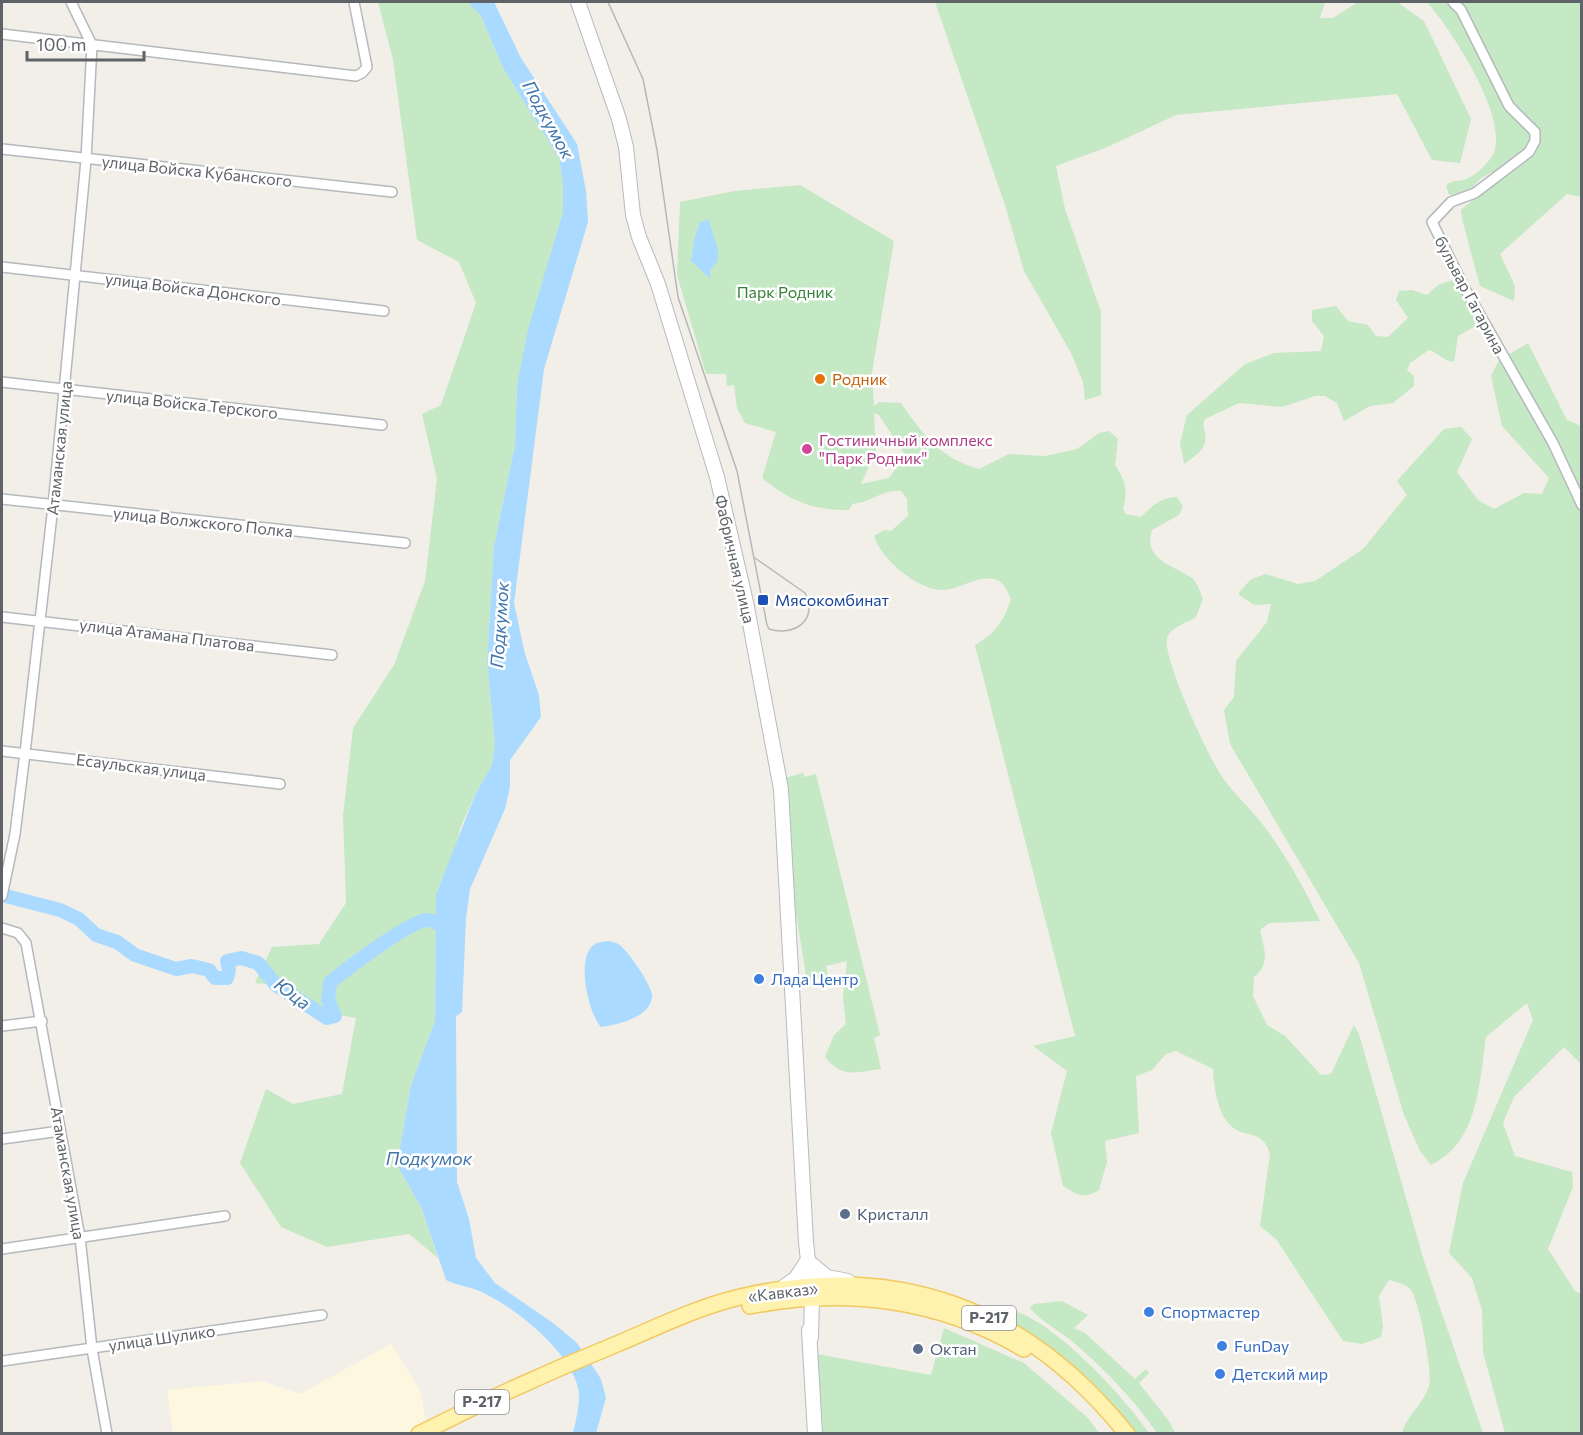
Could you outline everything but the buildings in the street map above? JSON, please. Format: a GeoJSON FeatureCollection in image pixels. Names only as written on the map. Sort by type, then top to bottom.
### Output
{"type":"FeatureCollection","features":[{"type":"Feature","properties":{"kind":"main road","name":"Фабричная улица"},"geometry":{"type":"LineString","coordinates":[[578,2],[619,119],[626,147],[633,214],[665,306],[717,477],[750,625],[781,789],[807,1248],[815,1434]]}},
{"type":"Feature","properties":{"kind":"main road"},"geometry":{"type":"LineString","coordinates":[[698,1320],[704,1315],[729,1306],[809,1292],[827,1277],[906,1287],[932,1293],[940,1299]]}},
{"type":"Feature","properties":{"kind":"main road"},"geometry":{"type":"LineString","coordinates":[[809,1292],[802,1310],[777,1296],[796,1278],[809,1292],[820,1304],[836,1296]]}},
{"type":"Feature","properties":{"kind":"main road","name":"«Кавказ»"},"geometry":{"type":"LineString","coordinates":[[419,1434],[717,1304],[872,1286],[940,1299],[993,1320],[1041,1348],[1088,1389],[1127,1434]]}},
{"type":"Feature","properties":{"kind":"main road","name":"«Кавказ»"},"geometry":{"type":"LineString","coordinates":[[809,1292],[908,1303],[993,1332],[1037,1357],[1061,1375],[1116,1434]]}},
{"type":"Feature","properties":{"kind":"main road","name":"«Кавказ»"},"geometry":{"type":"LineString","coordinates":[[607,1352],[698,1320],[777,1296]]}},
{"type":"Feature","properties":{"kind":"main road","name":"«Кавказ»"},"geometry":{"type":"LineString","coordinates":[[436,1434],[549,1377]]}},
{"type":"Feature","properties":{"kind":"street","name":"Атаманская улица"},"geometry":{"type":"LineString","coordinates":[[2,896],[15,834],[25,753],[65,390],[86,160],[92,45],[71,2]]}},
{"type":"Feature","properties":{"kind":"street"},"geometry":{"type":"LineString","coordinates":[[2,34],[356,76],[367,67],[354,2]]}},
{"type":"Feature","properties":{"kind":"street","name":"бульвар Гагарина"},"geometry":{"type":"LineString","coordinates":[[1454,2],[1461,10],[1509,106],[1535,132],[1529,152],[1475,193],[1451,202],[1432,222],[1463,285],[1553,443],[1581,505]]}},
{"type":"Feature","properties":{"kind":"street","name":"улица Войска Кубанского"},"geometry":{"type":"LineString","coordinates":[[2,149],[392,192]]}},
{"type":"Feature","properties":{"kind":"street","name":"улица Войска Донского"},"geometry":{"type":"LineString","coordinates":[[2,267],[384,311]]}},
{"type":"Feature","properties":{"kind":"street","name":"улица Войска Терского"},"geometry":{"type":"LineString","coordinates":[[2,382],[382,425]]}},
{"type":"Feature","properties":{"kind":"street","name":"улица Волжского Полка"},"geometry":{"type":"LineString","coordinates":[[2,499],[405,543]]}},
{"type":"Feature","properties":{"kind":"street","name":"улица Атамана Платова"},"geometry":{"type":"LineString","coordinates":[[2,617],[332,655]]}},
{"type":"Feature","properties":{"kind":"street","name":"Есаульская улица"},"geometry":{"type":"LineString","coordinates":[[2,751],[280,784]]}},
{"type":"Feature","properties":{"kind":"street","name":"Атаманская улица"},"geometry":{"type":"LineString","coordinates":[[2,928],[18,933],[26,943],[80,1237],[93,1349],[107,1434]]}},
{"type":"Feature","properties":{"kind":"street"},"geometry":{"type":"LineString","coordinates":[[2,1026],[42,1021]]}},
{"type":"Feature","properties":{"kind":"street"},"geometry":{"type":"LineString","coordinates":[[2,1139],[60,1131]]}},
{"type":"Feature","properties":{"kind":"street"},"geometry":{"type":"LineString","coordinates":[[2,1249],[225,1216]]}},
{"type":"Feature","properties":{"kind":"street","name":"улица Шулико"},"geometry":{"type":"LineString","coordinates":[[2,1361],[322,1315]]}},
{"type":"Feature","properties":{"kind":"shaded area"},"geometry":{"type":"Polygon","coordinates":[[[391,1344],[420,1390],[428,1433],[173,1433],[167,1390],[261,1381],[300,1394],[391,1344]]]}},
{"type":"Feature","properties":{"kind":"green space"},"geometry":{"type":"Polygon","coordinates":[[[378,2],[468,2],[481,16],[503,68],[559,158],[563,184],[563,212],[517,385],[515,445],[494,546],[487,661],[495,744],[492,765],[461,826],[436,924],[435,1021],[411,1085],[397,1165],[421,1207],[438,1258],[409,1234],[327,1247],[281,1227],[240,1163],[266,1089],[293,1104],[342,1094],[356,1018],[327,1013],[290,986],[255,983],[272,947],[319,944],[346,903],[343,815],[353,728],[394,665],[425,581],[437,479],[422,414],[441,405],[476,303],[459,262],[417,240],[393,60],[378,2]]]}},
{"type":"Feature","properties":{"kind":"green space"},"geometry":{"type":"Polygon","coordinates":[[[935,2],[1325,2],[1320,18],[1333,18],[1358,2],[1397,2],[1424,21],[1471,119],[1460,163],[1432,160],[1397,94],[1176,115],[1105,148],[1056,166],[1065,209],[1101,312],[1101,395],[1085,400],[1083,382],[1071,353],[1024,271],[1005,205],[935,2]]]}},
{"type":"Feature","properties":{"kind":"green space"},"geometry":{"type":"Polygon","coordinates":[[[1427,2],[1581,2],[1581,197],[1567,194],[1500,254],[1515,286],[1514,301],[1480,286],[1462,219],[1461,210],[1489,186],[1494,175],[1492,172],[1481,178],[1466,194],[1449,195],[1446,186],[1451,182],[1473,176],[1491,158],[1496,143],[1494,123],[1477,77],[1450,33],[1427,2]]]}},
{"type":"Feature","properties":{"kind":"green space","name":"Парк Родник"},"geometry":{"type":"Polygon","coordinates":[[[800,185],[894,241],[872,373],[874,406],[879,402],[901,403],[925,435],[943,452],[953,459],[979,469],[1009,454],[1045,456],[1077,449],[1099,433],[1109,431],[1118,439],[1115,465],[1125,486],[1123,509],[1125,514],[1141,517],[1156,503],[1177,497],[1183,506],[1179,515],[1152,530],[1150,540],[1155,555],[1192,578],[1203,599],[1196,617],[1175,628],[1167,638],[1167,649],[1172,666],[1199,733],[1218,771],[1272,837],[1308,896],[1320,921],[1269,923],[1260,930],[1265,956],[1263,967],[1254,977],[1253,996],[1267,1025],[1285,1036],[1321,1075],[1331,1074],[1354,1025],[1359,1034],[1424,1261],[1483,1433],[1402,1433],[1407,1421],[1423,1399],[1430,1378],[1424,1336],[1414,1295],[1401,1283],[1389,1280],[1379,1296],[1383,1327],[1381,1337],[1362,1344],[1343,1341],[1276,1239],[1260,1226],[1270,1154],[1263,1140],[1235,1129],[1226,1120],[1217,1098],[1213,1069],[1176,1051],[1166,1054],[1152,1070],[1136,1076],[1139,1133],[1105,1141],[1107,1162],[1099,1190],[1084,1195],[1063,1186],[1051,1133],[1067,1071],[1033,1046],[1075,1036],[975,645],[998,626],[1011,599],[1003,584],[994,579],[982,579],[944,590],[934,589],[912,579],[892,563],[874,536],[884,530],[891,531],[908,516],[907,499],[901,491],[888,492],[852,504],[849,510],[836,510],[802,503],[782,493],[762,478],[776,432],[745,423],[737,408],[734,385],[727,386],[726,374],[706,374],[677,275],[680,202],[734,191],[800,185]],[[874,413],[876,451],[861,484],[889,478],[905,455],[879,415],[874,413]]]}},
{"type":"Feature","properties":{"kind":"green space"},"geometry":{"type":"Polygon","coordinates":[[[1456,279],[1479,324],[1458,336],[1454,362],[1429,350],[1410,363],[1407,370],[1414,376],[1414,386],[1393,403],[1370,406],[1344,421],[1337,403],[1325,396],[1315,396],[1282,407],[1239,403],[1205,419],[1203,425],[1205,444],[1200,452],[1184,464],[1180,443],[1187,415],[1245,364],[1274,353],[1321,351],[1324,336],[1312,321],[1312,310],[1336,306],[1348,321],[1368,325],[1376,336],[1388,337],[1408,318],[1396,300],[1399,291],[1412,290],[1427,295],[1438,285],[1456,279]]]}},
{"type":"Feature","properties":{"kind":"green space"},"geometry":{"type":"Polygon","coordinates":[[[1528,343],[1567,420],[1581,426],[1582,1065],[1564,1047],[1514,1097],[1503,1123],[1515,1156],[1572,1172],[1573,1187],[1548,1249],[1575,1291],[1581,1294],[1581,1433],[1505,1433],[1483,1352],[1482,1310],[1472,1278],[1449,1253],[1463,1183],[1533,1020],[1527,1003],[1486,1037],[1478,1092],[1468,1127],[1459,1142],[1447,1155],[1431,1165],[1420,1151],[1404,1115],[1359,963],[1230,744],[1224,710],[1234,697],[1236,661],[1267,622],[1271,604],[1254,605],[1238,594],[1250,580],[1265,574],[1298,584],[1315,581],[1363,549],[1407,495],[1397,481],[1444,429],[1461,427],[1472,439],[1457,472],[1478,500],[1494,509],[1524,493],[1542,494],[1549,478],[1502,426],[1491,376],[1499,360],[1528,343]]]}},
{"type":"Feature","properties":{"kind":"green space"},"geometry":{"type":"Polygon","coordinates":[[[803,773],[804,777],[816,774],[880,1035],[874,1038],[881,1069],[844,1071],[838,1069],[825,1057],[834,1035],[846,1024],[843,998],[847,961],[826,966],[828,976],[807,981],[794,902],[785,778],[803,773]]]}},
{"type":"Feature","properties":{"kind":"green space"},"geometry":{"type":"Polygon","coordinates":[[[1062,1301],[1088,1315],[1074,1328],[1085,1333],[1135,1379],[1146,1369],[1149,1373],[1139,1383],[1169,1421],[1175,1433],[1157,1433],[1107,1374],[1073,1342],[1030,1308],[1034,1304],[1062,1301]]]}},
{"type":"Feature","properties":{"kind":"green space"},"geometry":{"type":"Polygon","coordinates":[[[1000,1308],[1018,1312],[1060,1338],[1122,1398],[1149,1433],[1134,1433],[1117,1410],[1056,1352],[992,1312],[1000,1308]]]}},
{"type":"Feature","properties":{"kind":"green space"},"geometry":{"type":"Polygon","coordinates":[[[944,1328],[1024,1363],[1088,1418],[1099,1433],[819,1433],[816,1354],[931,1375],[944,1328]]]}},
{"type":"Feature","properties":{"kind":"water","name":"Подкумок"},"geometry":{"type":"Polygon","coordinates":[[[468,2],[494,2],[521,58],[577,144],[586,191],[588,222],[544,369],[514,603],[525,654],[539,695],[541,717],[510,760],[510,787],[505,809],[470,889],[466,918],[462,1012],[456,1016],[457,1182],[469,1219],[476,1258],[495,1283],[553,1323],[577,1343],[601,1379],[606,1398],[596,1433],[573,1433],[579,1405],[578,1388],[573,1373],[551,1344],[522,1317],[506,1306],[477,1290],[446,1280],[421,1207],[397,1165],[411,1085],[435,1021],[436,895],[475,795],[492,765],[495,744],[487,661],[494,546],[515,445],[517,385],[528,330],[563,212],[563,184],[559,158],[503,68],[481,16],[468,2]]]}},
{"type":"Feature","properties":{"kind":"water"},"geometry":{"type":"Polygon","coordinates":[[[709,219],[718,253],[718,259],[710,270],[711,279],[691,261],[700,222],[709,219]]]}},
{"type":"Feature","properties":{"kind":"water"},"geometry":{"type":"Polygon","coordinates":[[[608,941],[620,945],[630,956],[641,971],[652,993],[652,998],[645,1011],[631,1019],[601,1027],[588,998],[585,972],[589,950],[596,943],[608,941]]]}},
{"type":"Feature","properties":{"kind":"waterway","name":"Юца"},"geometry":{"type":"LineString","coordinates":[[2,895],[60,910],[79,919],[96,935],[117,942],[135,955],[176,969],[192,966],[209,970],[215,978],[227,978],[229,970],[227,961],[241,958],[258,963],[276,985],[327,1018],[335,1016],[328,1000],[330,983],[378,947],[408,927],[427,920],[452,932]]}},
{"type":"Feature","properties":{"kind":"tram line"},"geometry":{"type":"LineString","coordinates":[[608,2],[643,79],[657,150],[678,297],[737,471],[767,625],[769,629],[787,631],[802,624],[809,611],[805,593],[755,558]]}},
{"type":"Feature","properties":{"kind":"place","name":"Родник"},"geometry":{"type":"Point","coordinates":[820,379]}},
{"type":"Feature","properties":{"kind":"place","name":"Гостиничный комплекс \"Парк Родник\""},"geometry":{"type":"Point","coordinates":[807,449]}},
{"type":"Feature","properties":{"kind":"place","name":"Мясокомбинат"},"geometry":{"type":"Point","coordinates":[763,600]}},
{"type":"Feature","properties":{"kind":"place","name":"Лада Центр"},"geometry":{"type":"Point","coordinates":[759,979]}},
{"type":"Feature","properties":{"kind":"place","name":"Кристалл"},"geometry":{"type":"Point","coordinates":[845,1214]}},
{"type":"Feature","properties":{"kind":"place","name":"Спортмастер"},"geometry":{"type":"Point","coordinates":[1149,1312]}},
{"type":"Feature","properties":{"kind":"place","name":"FunDay"},"geometry":{"type":"Point","coordinates":[1222,1346]}},
{"type":"Feature","properties":{"kind":"place","name":"Октан"},"geometry":{"type":"Point","coordinates":[918,1349]}},
{"type":"Feature","properties":{"kind":"place","name":"Детский мир"},"geometry":{"type":"Point","coordinates":[1220,1374]}}]}
